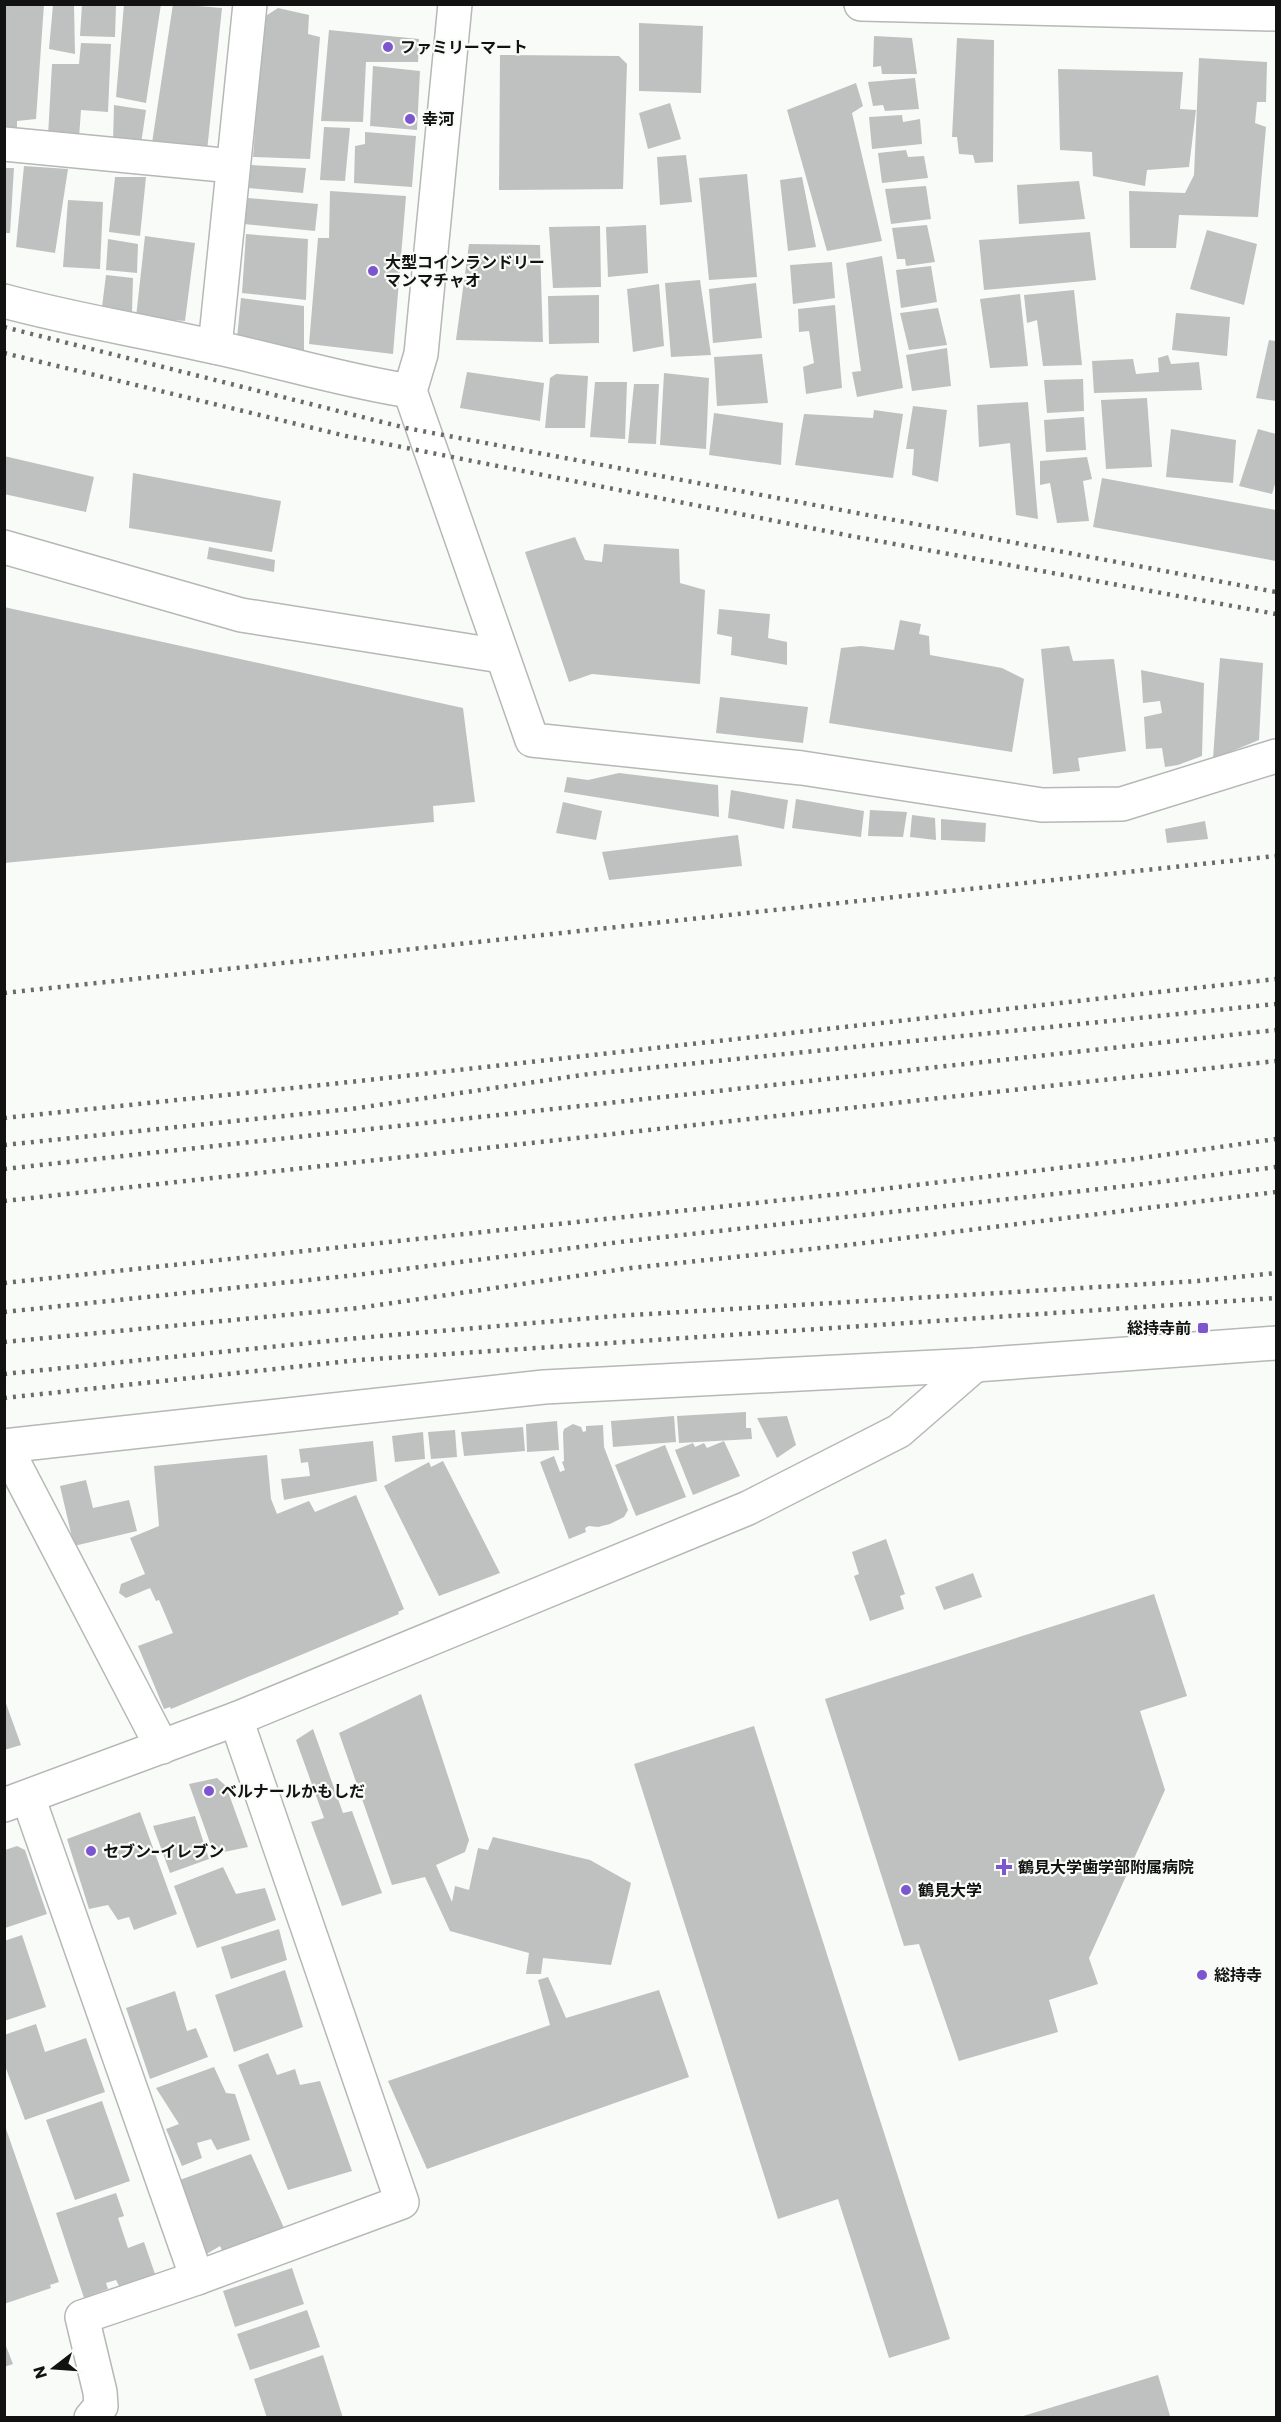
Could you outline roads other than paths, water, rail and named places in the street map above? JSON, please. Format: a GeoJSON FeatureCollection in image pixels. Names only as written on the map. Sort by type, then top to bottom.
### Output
{"type":"FeatureCollection","features":[{"type":"Feature","properties":{"kind":"street"},"geometry":{"type":"LineString","coordinates":[[215,347],[250,4]]}},
{"type":"Feature","properties":{"kind":"street"},"geometry":{"type":"LineString","coordinates":[[455,4],[421,354],[410,391],[532,740],[802,768],[1042,805],[1122,804],[1276,756]]}},
{"type":"Feature","properties":{"kind":"street"},"geometry":{"type":"LineString","coordinates":[[861,4],[1276,14]]}},
{"type":"Feature","properties":{"kind":"street"},"geometry":{"type":"LineString","coordinates":[[4,144],[233,166]]}},
{"type":"Feature","properties":{"kind":"street"},"geometry":{"type":"LineString","coordinates":[[4,302],[215,347],[365,384],[410,391]]}},
{"type":"Feature","properties":{"kind":"street"},"geometry":{"type":"LineString","coordinates":[[4,548],[242,615],[501,656]]}},
{"type":"Feature","properties":{"kind":"street"},"geometry":{"type":"LineString","coordinates":[[162,1747],[5,1446],[544,1387],[975,1365],[1276,1343]]}},
{"type":"Feature","properties":{"kind":"street"},"geometry":{"type":"LineString","coordinates":[[197,2278],[16,1801],[236,1719],[748,1508],[899,1431],[975,1365]]}},
{"type":"Feature","properties":{"kind":"street"},"geometry":{"type":"LineString","coordinates":[[91,2418],[101,2406],[100,2392],[82,2317],[197,2278],[402,2202],[236,1719]]}},
{"type":"Feature","properties":{"kind":"railway"},"geometry":{"type":"LineString","coordinates":[[4,327],[406,428],[1276,592]]}},
{"type":"Feature","properties":{"kind":"railway"},"geometry":{"type":"LineString","coordinates":[[4,353],[346,436],[851,536],[1276,614]]}},
{"type":"Feature","properties":{"kind":"railway"},"geometry":{"type":"LineString","coordinates":[[4,993],[1276,856]]}},
{"type":"Feature","properties":{"kind":"railway"},"geometry":{"type":"LineString","coordinates":[[4,1118],[1276,979]]}},
{"type":"Feature","properties":{"kind":"railway"},"geometry":{"type":"LineString","coordinates":[[4,1145],[351,1109],[589,1074],[1276,1004]]}},
{"type":"Feature","properties":{"kind":"railway"},"geometry":{"type":"LineString","coordinates":[[4,1169],[1276,1030]]}},
{"type":"Feature","properties":{"kind":"railway"},"geometry":{"type":"LineString","coordinates":[[4,1201],[1276,1061]]}},
{"type":"Feature","properties":{"kind":"railway"},"geometry":{"type":"LineString","coordinates":[[4,1283],[840,1194],[1135,1159],[1276,1139]]}},
{"type":"Feature","properties":{"kind":"railway"},"geometry":{"type":"LineString","coordinates":[[4,1312],[356,1275],[628,1241],[1136,1185],[1276,1167]]}},
{"type":"Feature","properties":{"kind":"railway"},"geometry":{"type":"LineString","coordinates":[[4,1342],[358,1308],[631,1268],[848,1245],[1276,1192]]}},
{"type":"Feature","properties":{"kind":"railway"},"geometry":{"type":"LineString","coordinates":[[4,1374],[358,1338],[615,1316],[1198,1281],[1276,1273]]}},
{"type":"Feature","properties":{"kind":"railway"},"geometry":{"type":"LineString","coordinates":[[4,1398],[359,1360],[1276,1298]]}},
{"type":"Feature","properties":{"kind":"place","name":"ファミリーマート"},"geometry":{"type":"Point","coordinates":[388,47]}},
{"type":"Feature","properties":{"kind":"place","name":"幸河"},"geometry":{"type":"Point","coordinates":[410,119]}},
{"type":"Feature","properties":{"kind":"place","name":"大型コインランドリー マンマチャオ"},"geometry":{"type":"Point","coordinates":[373,271]}},
{"type":"Feature","properties":{"kind":"place","name":"総持寺前"},"geometry":{"type":"Point","coordinates":[1203,1328]}},
{"type":"Feature","properties":{"kind":"place","name":"ベルナールかもしだ"},"geometry":{"type":"Point","coordinates":[209,1791]}},
{"type":"Feature","properties":{"kind":"place","name":"セブン-イレブン"},"geometry":{"type":"Point","coordinates":[91,1851]}},
{"type":"Feature","properties":{"kind":"place","name":"鶴見大学歯学部附属病院"},"geometry":{"type":"Point","coordinates":[1004,1867]}},
{"type":"Feature","properties":{"kind":"place","name":"鶴見大学"},"geometry":{"type":"Point","coordinates":[906,1890]}},
{"type":"Feature","properties":{"kind":"place","name":"総持寺"},"geometry":{"type":"Point","coordinates":[1202,1975]}}]}
